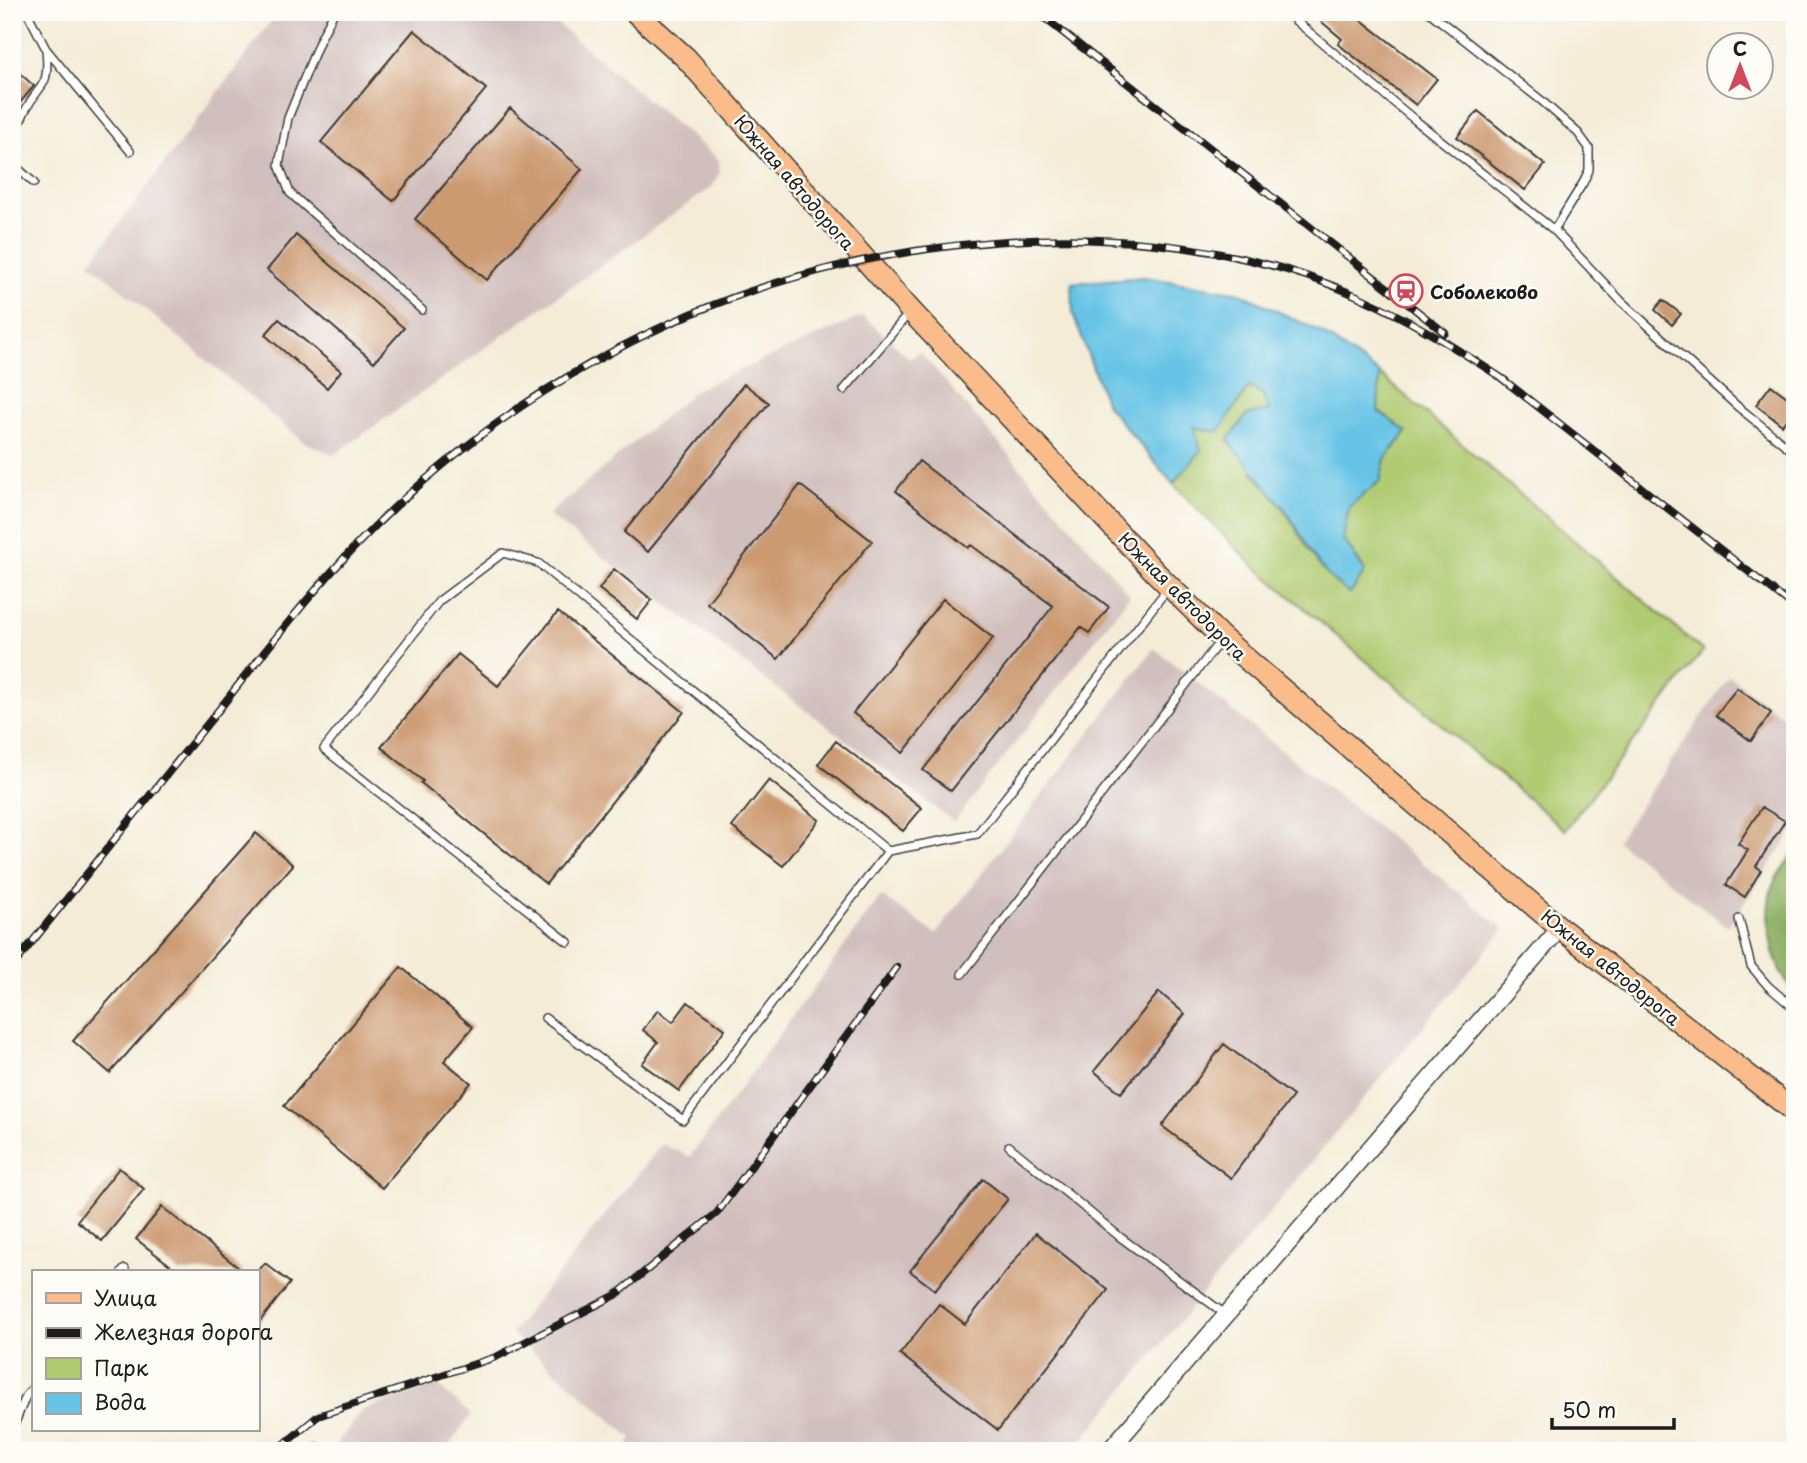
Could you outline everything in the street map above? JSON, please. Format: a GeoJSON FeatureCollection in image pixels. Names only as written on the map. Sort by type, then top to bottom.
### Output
{"type":"FeatureCollection","features":[{"type":"Feature","properties":{"kind":"main road","name":"Южная автодорога"},"geometry":{"type":"LineString","coordinates":[[635,12],[686,58],[911,311],[1169,586],[1222,638],[1560,928],[1795,1112]]}},
{"type":"Feature","properties":{"kind":"street"},"geometry":{"type":"LineString","coordinates":[[1109,1451],[1560,928]]}},
{"type":"Feature","properties":{"kind":"lane"},"geometry":{"type":"LineString","coordinates":[[27,12],[46,50],[130,151]]}},
{"type":"Feature","properties":{"kind":"lane"},"geometry":{"type":"LineString","coordinates":[[334,12],[288,118],[279,165],[290,193],[422,310]]}},
{"type":"Feature","properties":{"kind":"lane"},"geometry":{"type":"LineString","coordinates":[[1285,12],[1554,230],[1621,301],[1737,406],[1795,453]]}},
{"type":"Feature","properties":{"kind":"lane"},"geometry":{"type":"LineString","coordinates":[[1429,12],[1542,101],[1578,132],[1589,148],[1589,170],[1584,183],[1554,230]]}},
{"type":"Feature","properties":{"kind":"lane"},"geometry":{"type":"LineString","coordinates":[[12,144],[25,110],[45,85],[48,68],[46,50]]}},
{"type":"Feature","properties":{"kind":"lane"},"geometry":{"type":"LineString","coordinates":[[12,163],[34,183]]}},
{"type":"Feature","properties":{"kind":"lane"},"geometry":{"type":"LineString","coordinates":[[844,390],[911,311]]}},
{"type":"Feature","properties":{"kind":"lane"},"geometry":{"type":"LineString","coordinates":[[568,942],[324,749],[439,601],[503,553],[538,563],[888,850]]}},
{"type":"Feature","properties":{"kind":"lane"},"geometry":{"type":"LineString","coordinates":[[545,1018],[682,1120],[888,850],[977,834],[1169,586]]}},
{"type":"Feature","properties":{"kind":"lane"},"geometry":{"type":"LineString","coordinates":[[962,974],[1222,638]]}},
{"type":"Feature","properties":{"kind":"lane"},"geometry":{"type":"LineString","coordinates":[[1739,919],[1751,966],[1768,986],[1795,1009]]}},
{"type":"Feature","properties":{"kind":"lane"},"geometry":{"type":"LineString","coordinates":[[1009,1146],[1120,1237],[1226,1315]]}},
{"type":"Feature","properties":{"kind":"lane"},"geometry":{"type":"LineString","coordinates":[[12,1430],[32,1388]]}},
{"type":"Feature","properties":{"kind":"lane"},"geometry":{"type":"LineString","coordinates":[[298,1451],[318,1447]]}},
{"type":"Feature","properties":{"kind":"shaded area"},"geometry":{"type":"Polygon","coordinates":[[[278,12],[543,12],[719,160],[720,172],[712,187],[334,455],[304,442],[90,263],[278,12]]]}},
{"type":"Feature","properties":{"kind":"shaded area"},"geometry":{"type":"Polygon","coordinates":[[[863,316],[910,359],[920,352],[1130,595],[954,822],[548,515],[697,389],[863,316]]]}},
{"type":"Feature","properties":{"kind":"shaded area"},"geometry":{"type":"Polygon","coordinates":[[[1154,648],[1504,929],[1073,1451],[626,1451],[632,1438],[511,1333],[662,1144],[690,1157],[881,896],[936,934],[1154,648]]]}},
{"type":"Feature","properties":{"kind":"shaded area"},"geometry":{"type":"Polygon","coordinates":[[[1729,676],[1795,725],[1795,828],[1728,927],[1617,841],[1729,676]]]}},
{"type":"Feature","properties":{"kind":"shaded area"},"geometry":{"type":"Polygon","coordinates":[[[437,1385],[471,1415],[445,1451],[331,1451],[363,1410],[437,1385]]]}},
{"type":"Feature","properties":{"kind":"green space"},"geometry":{"type":"Polygon","coordinates":[[[1380,374],[1703,651],[1565,830],[1251,563],[1173,484],[1200,451],[1194,427],[1218,432],[1249,387],[1263,394],[1270,411],[1252,472],[1287,514],[1321,567],[1351,593],[1365,571],[1343,539],[1349,506],[1380,481],[1384,459],[1407,433],[1378,411],[1380,374]]]}},
{"type":"Feature","properties":{"kind":"green space"},"geometry":{"type":"Polygon","coordinates":[[[1795,851],[1795,990],[1780,970],[1775,957],[1768,914],[1774,883],[1795,851]]]}},
{"type":"Feature","properties":{"kind":"water"},"geometry":{"type":"Polygon","coordinates":[[[1144,277],[1240,293],[1319,331],[1380,374],[1378,411],[1407,432],[1385,459],[1380,481],[1349,507],[1343,539],[1365,571],[1350,594],[1318,564],[1284,508],[1228,440],[1247,415],[1269,411],[1263,394],[1249,387],[1218,432],[1194,427],[1201,451],[1173,484],[1106,404],[1073,313],[1072,283],[1144,277]]]}},
{"type":"Feature","properties":{"kind":"building"},"geometry":{"type":"Polygon","coordinates":[[[1310,12],[1351,12],[1437,79],[1416,105],[1338,44],[1342,39],[1310,12]]]}},
{"type":"Feature","properties":{"kind":"building"},"geometry":{"type":"Polygon","coordinates":[[[414,30],[486,89],[393,201],[321,142],[414,30]]]}},
{"type":"Feature","properties":{"kind":"building"},"geometry":{"type":"Polygon","coordinates":[[[12,66],[34,86],[12,112],[12,66]]]}},
{"type":"Feature","properties":{"kind":"building"},"geometry":{"type":"Polygon","coordinates":[[[510,108],[582,169],[487,280],[415,219],[510,108]]]}},
{"type":"Feature","properties":{"kind":"building"},"geometry":{"type":"Polygon","coordinates":[[[1478,111],[1545,165],[1525,190],[1457,137],[1478,111]]]}},
{"type":"Feature","properties":{"kind":"building"},"geometry":{"type":"Polygon","coordinates":[[[296,235],[404,328],[374,362],[267,270],[296,235]]]}},
{"type":"Feature","properties":{"kind":"building"},"geometry":{"type":"Polygon","coordinates":[[[1663,300],[1681,314],[1672,325],[1655,310],[1663,300]]]}},
{"type":"Feature","properties":{"kind":"building"},"geometry":{"type":"Polygon","coordinates":[[[279,319],[341,371],[327,388],[265,335],[279,319]]]}},
{"type":"Feature","properties":{"kind":"building"},"geometry":{"type":"Polygon","coordinates":[[[744,384],[769,403],[648,552],[624,532],[744,384]]]}},
{"type":"Feature","properties":{"kind":"building"},"geometry":{"type":"Polygon","coordinates":[[[1771,385],[1795,403],[1795,408],[1782,425],[1756,405],[1771,385]]]}},
{"type":"Feature","properties":{"kind":"building"},"geometry":{"type":"Polygon","coordinates":[[[919,461],[1109,607],[1089,633],[1081,627],[951,791],[923,770],[1053,606],[971,545],[968,548],[896,491],[919,461]]]}},
{"type":"Feature","properties":{"kind":"building"},"geometry":{"type":"Polygon","coordinates":[[[800,485],[872,541],[778,659],[707,603],[800,485]]]}},
{"type":"Feature","properties":{"kind":"building"},"geometry":{"type":"Polygon","coordinates":[[[614,569],[652,600],[637,619],[599,589],[614,569]]]}},
{"type":"Feature","properties":{"kind":"building"},"geometry":{"type":"Polygon","coordinates":[[[943,599],[993,638],[903,753],[853,713],[943,599]]]}},
{"type":"Feature","properties":{"kind":"building"},"geometry":{"type":"Polygon","coordinates":[[[558,612],[684,712],[546,884],[421,783],[423,781],[381,747],[458,654],[498,686],[558,612]]]}},
{"type":"Feature","properties":{"kind":"building"},"geometry":{"type":"Polygon","coordinates":[[[1737,688],[1771,713],[1751,741],[1716,715],[1737,688]]]}},
{"type":"Feature","properties":{"kind":"building"},"geometry":{"type":"Polygon","coordinates":[[[836,741],[922,808],[903,831],[818,764],[836,741]]]}},
{"type":"Feature","properties":{"kind":"building"},"geometry":{"type":"Polygon","coordinates":[[[769,780],[819,820],[783,866],[732,827],[769,780]]]}},
{"type":"Feature","properties":{"kind":"building"},"geometry":{"type":"Polygon","coordinates":[[[1762,807],[1785,821],[1756,866],[1761,870],[1745,897],[1726,885],[1748,850],[1738,844],[1762,807]]]}},
{"type":"Feature","properties":{"kind":"building"},"geometry":{"type":"Polygon","coordinates":[[[256,833],[293,865],[110,1073],[73,1041],[256,833]]]}},
{"type":"Feature","properties":{"kind":"building"},"geometry":{"type":"Polygon","coordinates":[[[401,967],[473,1027],[444,1061],[471,1083],[382,1188],[284,1106],[401,967]]]}},
{"type":"Feature","properties":{"kind":"building"},"geometry":{"type":"Polygon","coordinates":[[[1159,992],[1185,1014],[1121,1093],[1094,1071],[1159,992]]]}},
{"type":"Feature","properties":{"kind":"building"},"geometry":{"type":"Polygon","coordinates":[[[688,1002],[725,1029],[679,1091],[642,1064],[658,1042],[643,1030],[658,1010],[673,1022],[688,1002]]]}},
{"type":"Feature","properties":{"kind":"building"},"geometry":{"type":"Polygon","coordinates":[[[1224,1044],[1293,1096],[1231,1178],[1162,1126],[1224,1044]]]}},
{"type":"Feature","properties":{"kind":"building"},"geometry":{"type":"Polygon","coordinates":[[[119,1168],[144,1189],[102,1241],[77,1221],[119,1168]]]}},
{"type":"Feature","properties":{"kind":"building"},"geometry":{"type":"Polygon","coordinates":[[[983,1179],[1008,1199],[935,1290],[910,1271],[983,1179]]]}},
{"type":"Feature","properties":{"kind":"building"},"geometry":{"type":"Polygon","coordinates":[[[162,1207],[241,1270],[176,1270],[136,1239],[162,1207]]]}},
{"type":"Feature","properties":{"kind":"building"},"geometry":{"type":"Polygon","coordinates":[[[1036,1233],[1108,1290],[998,1430],[900,1354],[939,1304],[965,1324],[1036,1233]]]}},
{"type":"Feature","properties":{"kind":"building"},"geometry":{"type":"Polygon","coordinates":[[[265,1263],[290,1283],[259,1322],[259,1270],[265,1263]]]}},
{"type":"Feature","properties":{"kind":"railway"},"geometry":{"type":"LineString","coordinates":[[1037,12],[1445,333]]}},
{"type":"Feature","properties":{"kind":"railway"},"geometry":{"type":"LineString","coordinates":[[12,967],[302,606],[371,530],[463,449],[535,397],[611,352],[691,314],[762,287],[838,266],[916,251],[996,242],[1076,239],[1155,244],[1232,256],[1333,286],[1409,322],[1506,381]]}},
{"type":"Feature","properties":{"kind":"railway"},"geometry":{"type":"LineString","coordinates":[[1500,377],[1795,608]]}},
{"type":"Feature","properties":{"kind":"railway"},"geometry":{"type":"LineString","coordinates":[[276,1451],[318,1416],[496,1357],[616,1295],[717,1213],[897,967]]}},
{"type":"Feature","properties":{"kind":"place","name":"Соболеково"},"geometry":{"type":"Point","coordinates":[1406,291]}}]}
